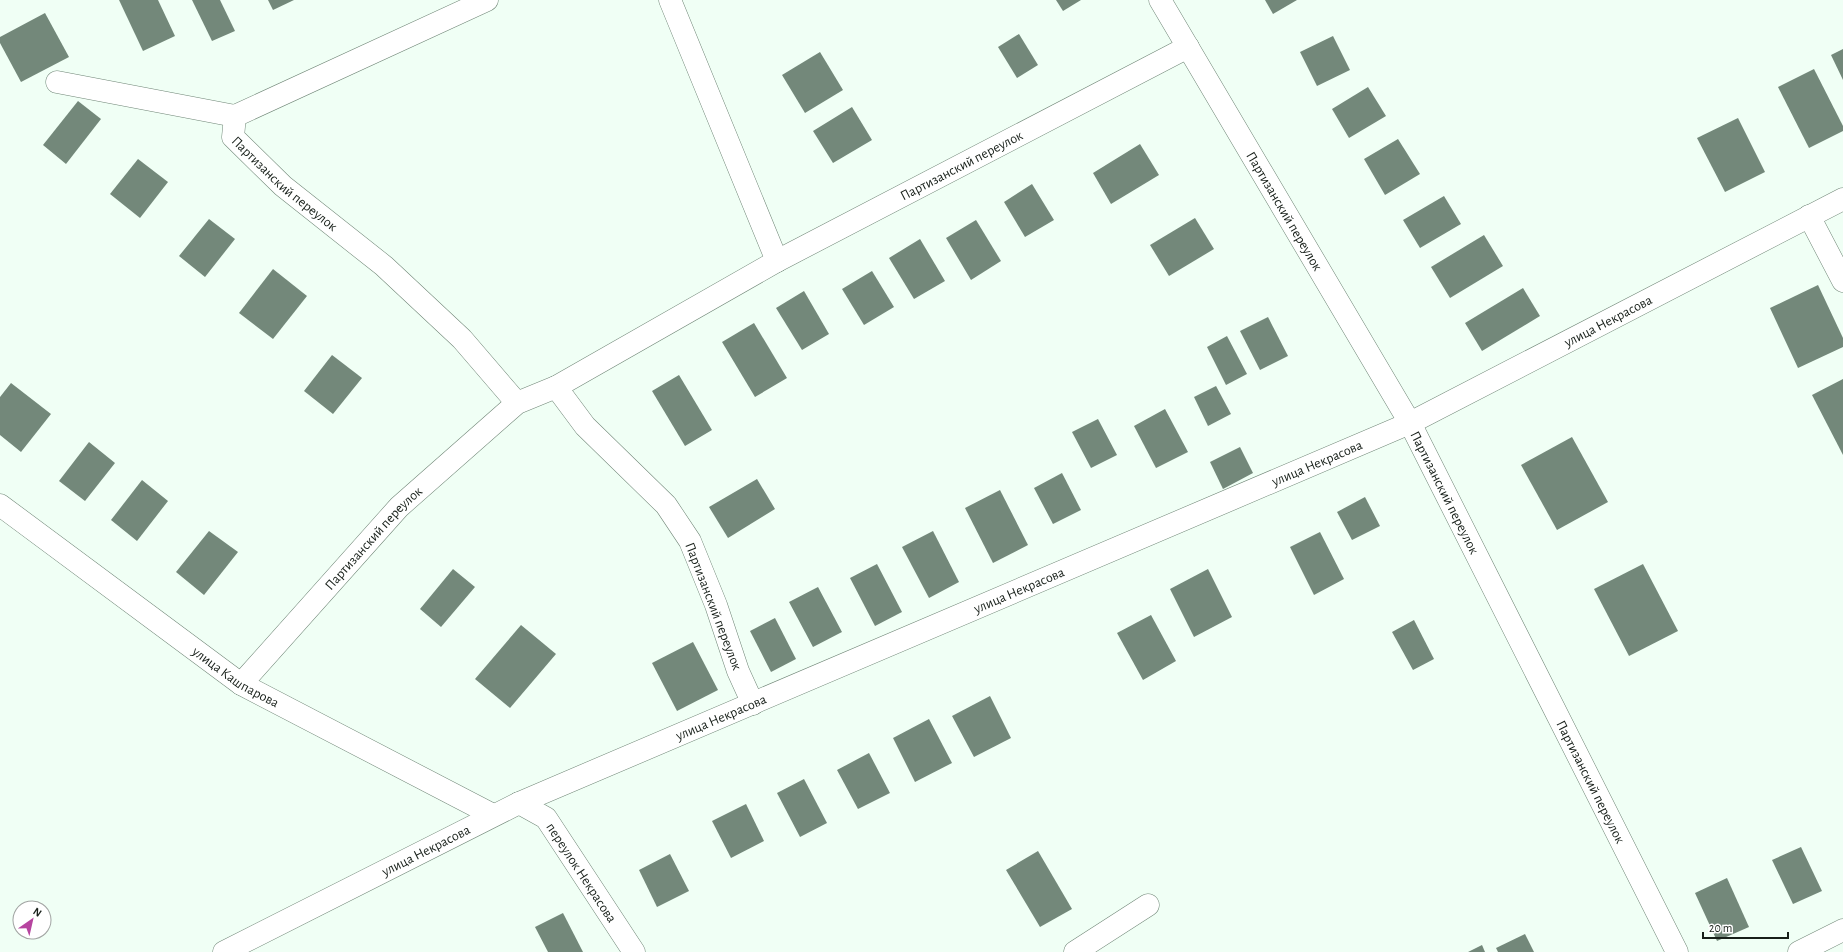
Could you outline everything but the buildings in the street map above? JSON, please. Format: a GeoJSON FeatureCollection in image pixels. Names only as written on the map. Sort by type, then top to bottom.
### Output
{"type":"FeatureCollection","features":[{"type":"Feature","properties":{"kind":"street","name":"Партизанский переулок"},"geometry":{"type":"LineString","coordinates":[[487,0],[235,116],[233,137],[283,186],[401,281],[462,339],[517,403]]}},
{"type":"Feature","properties":{"kind":"street"},"geometry":{"type":"LineString","coordinates":[[670,0],[777,261]]}},
{"type":"Feature","properties":{"kind":"street","name":"Партизанский переулок"},"geometry":{"type":"LineString","coordinates":[[1160,0],[1410,423],[1677,952]]}},
{"type":"Feature","properties":{"kind":"street","name":"Партизанский переулок"},"geometry":{"type":"LineString","coordinates":[[241,684],[399,507],[517,403],[556,387],[777,261],[1188,47]]}},
{"type":"Feature","properties":{"kind":"street"},"geometry":{"type":"LineString","coordinates":[[58,82],[235,116]]}},
{"type":"Feature","properties":{"kind":"street","name":"улица Некрасова"},"geometry":{"type":"LineString","coordinates":[[224,952],[492,815],[1410,423],[1843,199]]}},
{"type":"Feature","properties":{"kind":"street"},"geometry":{"type":"LineString","coordinates":[[1809,216],[1843,281]]}},
{"type":"Feature","properties":{"kind":"street","name":"Партизанский переулок"},"geometry":{"type":"LineString","coordinates":[[556,387],[585,426],[666,505],[690,541],[716,605],[738,671],[753,704]]}},
{"type":"Feature","properties":{"kind":"street","name":"улица Кашпарова"},"geometry":{"type":"LineString","coordinates":[[0,505],[241,684],[492,815]]}},
{"type":"Feature","properties":{"kind":"street","name":"переулок Некрасова"},"geometry":{"type":"LineString","coordinates":[[519,803],[546,818],[634,952]]}},
{"type":"Feature","properties":{"kind":"street"},"geometry":{"type":"LineString","coordinates":[[1075,952],[1148,905]]}},
{"type":"Feature","properties":{"kind":"street"},"geometry":{"type":"LineString","coordinates":[[1799,952],[1843,930]]}}]}
